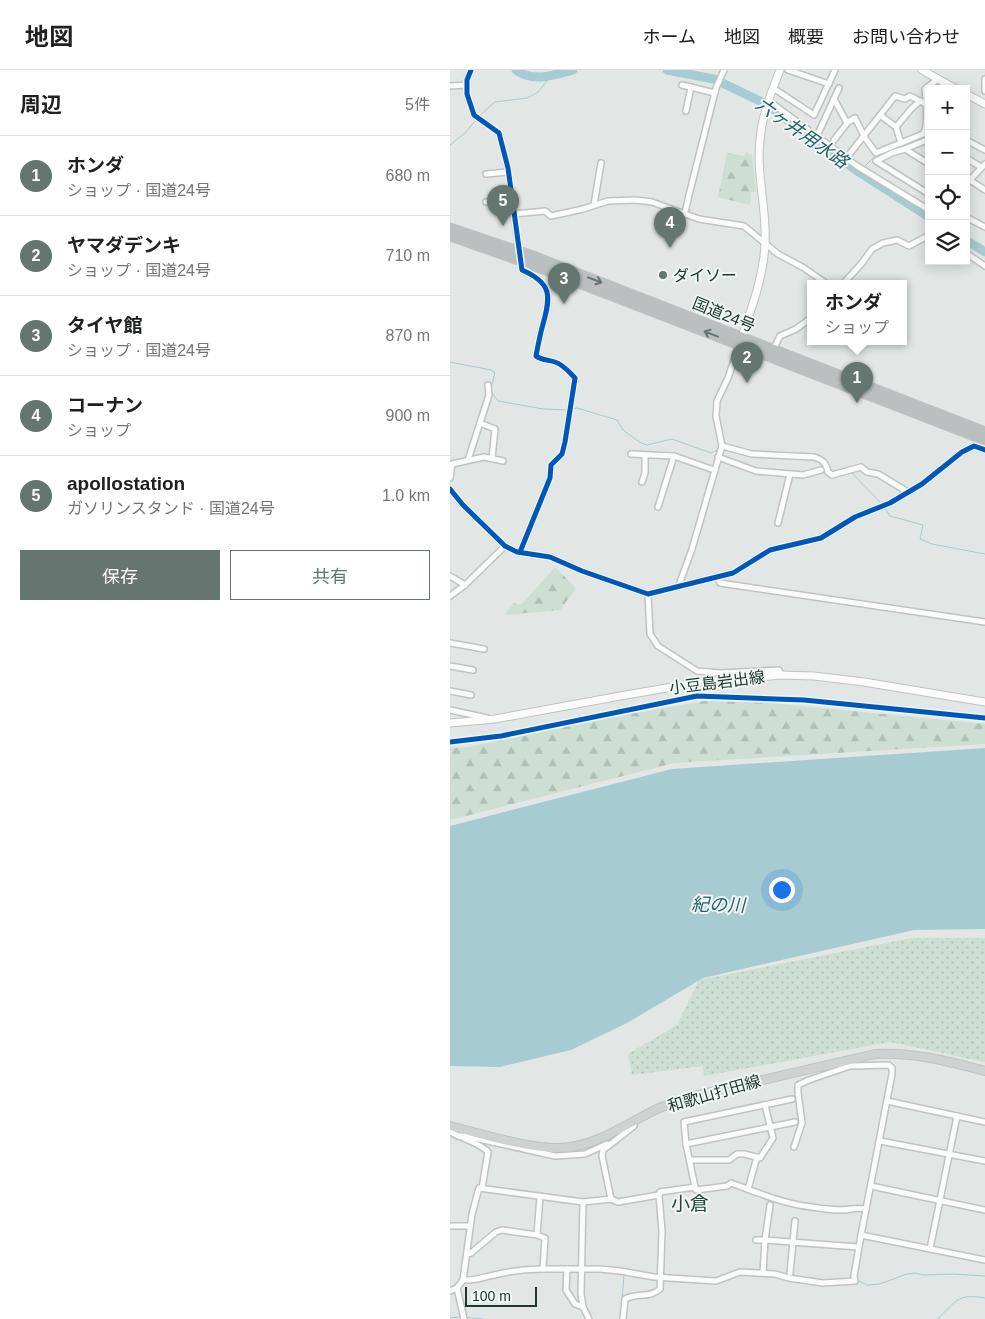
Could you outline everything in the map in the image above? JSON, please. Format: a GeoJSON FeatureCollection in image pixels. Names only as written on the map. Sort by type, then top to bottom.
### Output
{"type":"FeatureCollection","features":[{"type":"Feature","properties":{"kind":"highway","name":"国道24号"},"geometry":{"type":"LineString","coordinates":[[450,228],[740,341],[985,440]]}},
{"type":"Feature","properties":{"kind":"highway","name":"国道24号"},"geometry":{"type":"LineString","coordinates":[[450,236],[520,256]]}},
{"type":"Feature","properties":{"kind":"highway","name":"国道24号"},"geometry":{"type":"LineString","coordinates":[[740,341],[772,350],[985,432]]}},
{"type":"Feature","properties":{"kind":"main road"},"geometry":{"type":"LineString","coordinates":[[740,341],[763,267],[766,244],[759,160],[760,140],[763,117],[780,70]]}},
{"type":"Feature","properties":{"kind":"main road"},"geometry":{"type":"LineString","coordinates":[[922,70],[949,85]]}},
{"type":"Feature","properties":{"kind":"main road"},"geometry":{"type":"LineString","coordinates":[[970,96],[985,104]]}},
{"type":"Feature","properties":{"kind":"main road","name":"小豆島岩出線"},"geometry":{"type":"LineString","coordinates":[[450,723],[495,720],[693,684],[781,675],[814,676],[864,682],[985,702]]}},
{"type":"Feature","properties":{"kind":"main road","name":"和歌山打田線"},"geometry":{"type":"LineString","coordinates":[[450,1126],[539,1147],[560,1148],[576,1146],[596,1140],[685,1098],[849,1062],[875,1054],[895,1053],[926,1056],[985,1071]]}},
{"type":"Feature","properties":{"kind":"street"},"geometry":{"type":"LineString","coordinates":[[471,70],[466,85],[474,115],[499,133],[508,172],[522,270],[534,275],[540,281],[549,297],[536,356],[556,362],[566,368],[575,378],[566,442],[562,454],[551,465],[550,478],[520,552]]}},
{"type":"Feature","properties":{"kind":"street"},"geometry":{"type":"LineString","coordinates":[[685,213],[715,90],[724,70]]}},
{"type":"Feature","properties":{"kind":"street"},"geometry":{"type":"LineString","coordinates":[[788,70],[829,84]]}},
{"type":"Feature","properties":{"kind":"street"},"geometry":{"type":"LineString","coordinates":[[773,88],[814,115],[835,70]]}},
{"type":"Feature","properties":{"kind":"street"},"geometry":{"type":"LineString","coordinates":[[925,110],[923,103],[925,89],[938,79]]}},
{"type":"Feature","properties":{"kind":"street"},"geometry":{"type":"LineString","coordinates":[[985,79],[985,90]]}},
{"type":"Feature","properties":{"kind":"street"},"geometry":{"type":"LineString","coordinates":[[450,86],[466,85]]}},
{"type":"Feature","properties":{"kind":"street"},"geometry":{"type":"LineString","coordinates":[[682,85],[715,90]]}},
{"type":"Feature","properties":{"kind":"street"},"geometry":{"type":"LineString","coordinates":[[686,111],[691,87]]}},
{"type":"Feature","properties":{"kind":"street"},"geometry":{"type":"LineString","coordinates":[[817,136],[839,88]]}},
{"type":"Feature","properties":{"kind":"street"},"geometry":{"type":"LineString","coordinates":[[848,156],[895,96],[905,99],[910,96],[923,103]]}},
{"type":"Feature","properties":{"kind":"street"},"geometry":{"type":"LineString","coordinates":[[834,99],[847,123]]}},
{"type":"Feature","properties":{"kind":"street"},"geometry":{"type":"LineString","coordinates":[[896,127],[911,109],[923,103]]}},
{"type":"Feature","properties":{"kind":"street"},"geometry":{"type":"LineString","coordinates":[[773,104],[857,166],[925,208]]}},
{"type":"Feature","properties":{"kind":"street"},"geometry":{"type":"LineString","coordinates":[[880,114],[896,127],[901,143]]}},
{"type":"Feature","properties":{"kind":"street"},"geometry":{"type":"LineString","coordinates":[[834,140],[847,123],[855,118],[876,153],[923,134],[926,130]]}},
{"type":"Feature","properties":{"kind":"street"},"geometry":{"type":"LineString","coordinates":[[925,140],[876,161],[925,192]]}},
{"type":"Feature","properties":{"kind":"street"},"geometry":{"type":"LineString","coordinates":[[970,142],[985,150]]}},
{"type":"Feature","properties":{"kind":"street"},"geometry":{"type":"LineString","coordinates":[[905,149],[925,162]]}},
{"type":"Feature","properties":{"kind":"street"},"geometry":{"type":"LineString","coordinates":[[970,160],[983,166],[970,180]]}},
{"type":"Feature","properties":{"kind":"street"},"geometry":{"type":"LineString","coordinates":[[594,204],[601,163]]}},
{"type":"Feature","properties":{"kind":"street"},"geometry":{"type":"LineString","coordinates":[[486,174],[508,172]]}},
{"type":"Feature","properties":{"kind":"street"},"geometry":{"type":"LineString","coordinates":[[970,183],[985,190]]}},
{"type":"Feature","properties":{"kind":"street"},"geometry":{"type":"LineString","coordinates":[[486,202],[512,200]]}},
{"type":"Feature","properties":{"kind":"street"},"geometry":{"type":"LineString","coordinates":[[513,214],[544,210],[551,216],[608,201],[636,200],[652,202],[711,222],[744,226],[778,254],[821,280]]}},
{"type":"Feature","properties":{"kind":"street"},"geometry":{"type":"LineString","coordinates":[[970,219],[985,228]]}},
{"type":"Feature","properties":{"kind":"street"},"geometry":{"type":"LineString","coordinates":[[847,280],[872,249],[883,243],[897,240],[908,246],[925,237]]}},
{"type":"Feature","properties":{"kind":"street"},"geometry":{"type":"LineString","coordinates":[[970,256],[985,266]]}},
{"type":"Feature","properties":{"kind":"street"},"geometry":{"type":"LineString","coordinates":[[772,350],[780,336],[796,329],[807,321]]}},
{"type":"Feature","properties":{"kind":"street"},"geometry":{"type":"LineString","coordinates":[[678,585],[692,549],[722,446],[716,416],[717,401],[728,378],[740,341]]}},
{"type":"Feature","properties":{"kind":"street"},"geometry":{"type":"LineString","coordinates":[[468,460],[489,395],[488,385]]}},
{"type":"Feature","properties":{"kind":"street"},"geometry":{"type":"LineString","coordinates":[[480,423],[495,429],[492,458]]}},
{"type":"Feature","properties":{"kind":"street"},"geometry":{"type":"LineString","coordinates":[[722,446],[752,454],[814,457],[822,460],[828,472],[832,475],[861,467],[867,472],[878,474],[908,492]]}},
{"type":"Feature","properties":{"kind":"street"},"geometry":{"type":"LineString","coordinates":[[450,490],[505,546],[517,552],[550,557],[582,571],[648,594],[678,585],[733,574],[770,550],[821,538],[855,517],[890,503],[922,484],[962,452],[974,446],[985,450]]}},
{"type":"Feature","properties":{"kind":"street"},"geometry":{"type":"LineString","coordinates":[[632,454],[674,456],[714,470]]}},
{"type":"Feature","properties":{"kind":"street"},"geometry":{"type":"LineString","coordinates":[[642,482],[645,473],[645,455]]}},
{"type":"Feature","properties":{"kind":"street"},"geometry":{"type":"LineString","coordinates":[[658,507],[674,456]]}},
{"type":"Feature","properties":{"kind":"street"},"geometry":{"type":"LineString","coordinates":[[450,478],[451,463],[484,457],[504,461]]}},
{"type":"Feature","properties":{"kind":"street"},"geometry":{"type":"LineString","coordinates":[[718,457],[756,471],[803,475],[822,470]]}},
{"type":"Feature","properties":{"kind":"street"},"geometry":{"type":"LineString","coordinates":[[778,523],[790,474]]}},
{"type":"Feature","properties":{"kind":"street"},"geometry":{"type":"LineString","coordinates":[[450,596],[465,585],[505,546]]}},
{"type":"Feature","properties":{"kind":"street"},"geometry":{"type":"LineString","coordinates":[[450,576],[465,585]]}},
{"type":"Feature","properties":{"kind":"street"},"geometry":{"type":"LineString","coordinates":[[718,578],[720,583],[985,622]]}},
{"type":"Feature","properties":{"kind":"street"},"geometry":{"type":"LineString","coordinates":[[648,594],[650,634],[658,646],[697,671],[721,673],[779,670],[781,675]]}},
{"type":"Feature","properties":{"kind":"street"},"geometry":{"type":"LineString","coordinates":[[450,643],[484,649]]}},
{"type":"Feature","properties":{"kind":"street"},"geometry":{"type":"LineString","coordinates":[[450,666],[473,670]]}},
{"type":"Feature","properties":{"kind":"street"},"geometry":{"type":"LineString","coordinates":[[450,691],[471,696]]}},
{"type":"Feature","properties":{"kind":"street"},"geometry":{"type":"LineString","coordinates":[[450,710],[495,720]]}},
{"type":"Feature","properties":{"kind":"street"},"geometry":{"type":"LineString","coordinates":[[463,1280],[475,1280],[495,1274],[526,1269],[567,1269],[620,1270],[660,1278],[716,1281],[740,1272],[763,1273],[823,1283],[855,1281],[854,1276],[860,1248],[858,1247],[880,1140],[892,1068],[889,1065],[849,1062],[798,1085],[802,1123],[794,1147]]}},
{"type":"Feature","properties":{"kind":"street"},"geometry":{"type":"LineString","coordinates":[[695,1187],[686,1144],[684,1122],[792,1100]]}},
{"type":"Feature","properties":{"kind":"street"},"geometry":{"type":"LineString","coordinates":[[887,1101],[985,1122]]}},
{"type":"Feature","properties":{"kind":"street"},"geometry":{"type":"LineString","coordinates":[[690,1160],[729,1160],[737,1154],[760,1158],[772,1138],[765,1105]]}},
{"type":"Feature","properties":{"kind":"street"},"geometry":{"type":"LineString","coordinates":[[930,1249],[958,1116]]}},
{"type":"Feature","properties":{"kind":"street"},"geometry":{"type":"LineString","coordinates":[[611,1199],[602,1156],[603,1150],[634,1126],[634,1121]]}},
{"type":"Feature","properties":{"kind":"street"},"geometry":{"type":"LineString","coordinates":[[686,1144],[795,1122]]}},
{"type":"Feature","properties":{"kind":"street"},"geometry":{"type":"LineString","coordinates":[[450,1132],[467,1141],[481,1145],[488,1152],[482,1188],[479,1188],[470,1226],[463,1280],[458,1288],[450,1292]]}},
{"type":"Feature","properties":{"kind":"street"},"geometry":{"type":"LineString","coordinates":[[458,1136],[555,1156],[585,1154],[610,1144]]}},
{"type":"Feature","properties":{"kind":"street"},"geometry":{"type":"LineString","coordinates":[[880,1140],[985,1161]]}},
{"type":"Feature","properties":{"kind":"street"},"geometry":{"type":"LineString","coordinates":[[748,1189],[756,1157]]}},
{"type":"Feature","properties":{"kind":"street"},"geometry":{"type":"LineString","coordinates":[[482,1188],[583,1202],[611,1199],[618,1202],[659,1195],[660,1192],[695,1187],[696,1190],[727,1186],[731,1183],[782,1201],[813,1207],[852,1209],[856,1207],[866,1209]]}},
{"type":"Feature","properties":{"kind":"street"},"geometry":{"type":"LineString","coordinates":[[871,1186],[985,1210]]}},
{"type":"Feature","properties":{"kind":"street"},"geometry":{"type":"LineString","coordinates":[[623,1319],[625,1299],[629,1296],[656,1293],[660,1290],[662,1231],[659,1195]]}},
{"type":"Feature","properties":{"kind":"street"},"geometry":{"type":"LineString","coordinates":[[537,1235],[540,1196]]}},
{"type":"Feature","properties":{"kind":"street"},"geometry":{"type":"LineString","coordinates":[[583,1202],[581,1294],[583,1307],[589,1319]]}},
{"type":"Feature","properties":{"kind":"street"},"geometry":{"type":"LineString","coordinates":[[763,1273],[770,1205]]}},
{"type":"Feature","properties":{"kind":"street"},"geometry":{"type":"LineString","coordinates":[[790,1273],[795,1221]]}},
{"type":"Feature","properties":{"kind":"street"},"geometry":{"type":"LineString","coordinates":[[450,1226],[470,1226]]}},
{"type":"Feature","properties":{"kind":"street"},"geometry":{"type":"LineString","coordinates":[[467,1254],[471,1253],[496,1232],[502,1230],[537,1235],[545,1238],[543,1269]]}},
{"type":"Feature","properties":{"kind":"street"},"geometry":{"type":"LineString","coordinates":[[861,1235],[985,1260]]}},
{"type":"Feature","properties":{"kind":"street"},"geometry":{"type":"LineString","coordinates":[[756,1240],[858,1247]]}},
{"type":"Feature","properties":{"kind":"street"},"geometry":{"type":"LineString","coordinates":[[567,1269],[566,1290],[574,1304],[583,1307]]}},
{"type":"Feature","properties":{"kind":"street"},"geometry":{"type":"LineString","coordinates":[[458,1288],[464,1317]]}},
{"type":"Feature","properties":{"kind":"green space"},"geometry":{"type":"Polygon","coordinates":[[[746,152],[752,155],[756,192],[751,192],[750,205],[718,197],[727,153],[744,156],[746,152]]]}},
{"type":"Feature","properties":{"kind":"green space"},"geometry":{"type":"Polygon","coordinates":[[[555,567],[576,588],[560,610],[505,615],[514,603],[521,605],[555,567]]]}},
{"type":"Feature","properties":{"kind":"green space"},"geometry":{"type":"Polygon","coordinates":[[[705,701],[770,703],[985,724],[985,744],[674,763],[450,820],[450,748],[469,747],[624,715],[705,701]]]}},
{"type":"Feature","properties":{"kind":"green space"},"geometry":{"type":"Polygon","coordinates":[[[912,938],[985,938],[985,1062],[890,1042],[704,1076],[703,1066],[632,1075],[628,1054],[677,1025],[699,980],[912,938]]]}},
{"type":"Feature","properties":{"kind":"water","name":"紀の川"},"geometry":{"type":"Polygon","coordinates":[[[985,748],[985,929],[914,930],[703,978],[627,1023],[571,1050],[500,1067],[450,1066],[450,826],[672,769],[985,748]]]}},
{"type":"Feature","properties":{"kind":"waterway","name":"六ヶ井用水路"},"geometry":{"type":"LineString","coordinates":[[516,70],[536,77],[551,76],[573,70]]}},
{"type":"Feature","properties":{"kind":"waterway","name":"六ヶ井用水路"},"geometry":{"type":"LineString","coordinates":[[667,70],[714,79],[764,103],[859,172],[925,214]]}},
{"type":"Feature","properties":{"kind":"waterway"},"geometry":{"type":"LineString","coordinates":[[478,117],[495,102],[527,98],[533,95],[547,81],[545,78]]}},
{"type":"Feature","properties":{"kind":"waterway"},"geometry":{"type":"LineString","coordinates":[[450,145],[465,133],[476,120]]}},
{"type":"Feature","properties":{"kind":"waterway"},"geometry":{"type":"LineString","coordinates":[[892,150],[925,138],[929,130]]}},
{"type":"Feature","properties":{"kind":"waterway"},"geometry":{"type":"LineString","coordinates":[[863,168],[872,159],[889,152]]}},
{"type":"Feature","properties":{"kind":"waterway","name":"六ヶ井用水路"},"geometry":{"type":"LineString","coordinates":[[970,243],[985,252]]}},
{"type":"Feature","properties":{"kind":"waterway"},"geometry":{"type":"LineString","coordinates":[[450,362],[491,370],[495,373],[491,388]]}},
{"type":"Feature","properties":{"kind":"waterway"},"geometry":{"type":"LineString","coordinates":[[491,392],[498,401],[543,409],[568,410]]}},
{"type":"Feature","properties":{"kind":"waterway"},"geometry":{"type":"LineString","coordinates":[[572,409],[577,408],[617,420],[623,430],[647,445],[672,439],[711,453],[720,449]]}},
{"type":"Feature","properties":{"kind":"waterway"},"geometry":{"type":"LineString","coordinates":[[728,450],[746,455]]}},
{"type":"Feature","properties":{"kind":"waterway"},"geometry":{"type":"LineString","coordinates":[[822,465],[825,474],[831,476]]}},
{"type":"Feature","properties":{"kind":"waterway"},"geometry":{"type":"LineString","coordinates":[[845,474],[852,473],[882,504]]}},
{"type":"Feature","properties":{"kind":"waterway"},"geometry":{"type":"LineString","coordinates":[[885,508],[890,516],[923,525],[920,539],[932,544],[985,554]]}},
{"type":"Feature","properties":{"kind":"waterway"},"geometry":{"type":"LineString","coordinates":[[624,1271],[625,1269],[633,1271]]}},
{"type":"Feature","properties":{"kind":"waterway"},"geometry":{"type":"LineString","coordinates":[[857,1280],[867,1285],[880,1284],[915,1273],[923,1275],[985,1276]]}},
{"type":"Feature","properties":{"kind":"waterway"},"geometry":{"type":"LineString","coordinates":[[621,1313],[624,1275]]}},
{"type":"Feature","properties":{"kind":"waterway"},"geometry":{"type":"LineString","coordinates":[[682,1276],[705,1278]]}},
{"type":"Feature","properties":{"kind":"waterway"},"geometry":{"type":"LineString","coordinates":[[937,1319],[957,1300],[968,1297],[985,1298]]}},
{"type":"Feature","properties":{"kind":"waterway"},"geometry":{"type":"LineString","coordinates":[[450,1318],[460,1317]]}},
{"type":"Feature","properties":{"kind":"waterway"},"geometry":{"type":"LineString","coordinates":[[464,1317],[483,1319]]}},
{"type":"Feature","properties":{"kind":"cycle path"},"geometry":{"type":"LineString","coordinates":[[471,70],[467,80],[467,94],[474,115],[499,133],[508,168],[522,270],[539,280],[547,291],[547,306],[536,356],[561,365],[575,378],[562,454],[551,465],[550,478],[520,552]]}},
{"type":"Feature","properties":{"kind":"cycle path"},"geometry":{"type":"LineString","coordinates":[[450,489],[463,505],[505,546],[517,552],[550,557],[582,571],[648,594],[733,573],[770,550],[821,538],[855,517],[890,503],[922,484],[962,452],[974,446],[985,450]]}},
{"type":"Feature","properties":{"kind":"cycle path"},"geometry":{"type":"LineString","coordinates":[[450,742],[501,736],[697,696],[804,700],[985,718]]}},
{"type":"Feature","properties":{"kind":"place","name":"apollostation"},"geometry":{"type":"Point","coordinates":[503,226]}},
{"type":"Feature","properties":{"kind":"place","name":"コーナン"},"geometry":{"type":"Point","coordinates":[670,248]}},
{"type":"Feature","properties":{"kind":"place","name":"ダイソー"},"geometry":{"type":"Point","coordinates":[663,275]}},
{"type":"Feature","properties":{"kind":"place","name":"タイヤ館"},"geometry":{"type":"Point","coordinates":[564,304]}},
{"type":"Feature","properties":{"kind":"place","name":"ヤマダデンキ"},"geometry":{"type":"Point","coordinates":[747,383]}},
{"type":"Feature","properties":{"kind":"place","name":"ホンダ"},"geometry":{"type":"Point","coordinates":[857,403]}},
{"type":"Feature","properties":{"kind":"district","name":"小倉"},"geometry":{"type":"Point","coordinates":[690,1203]}}]}
